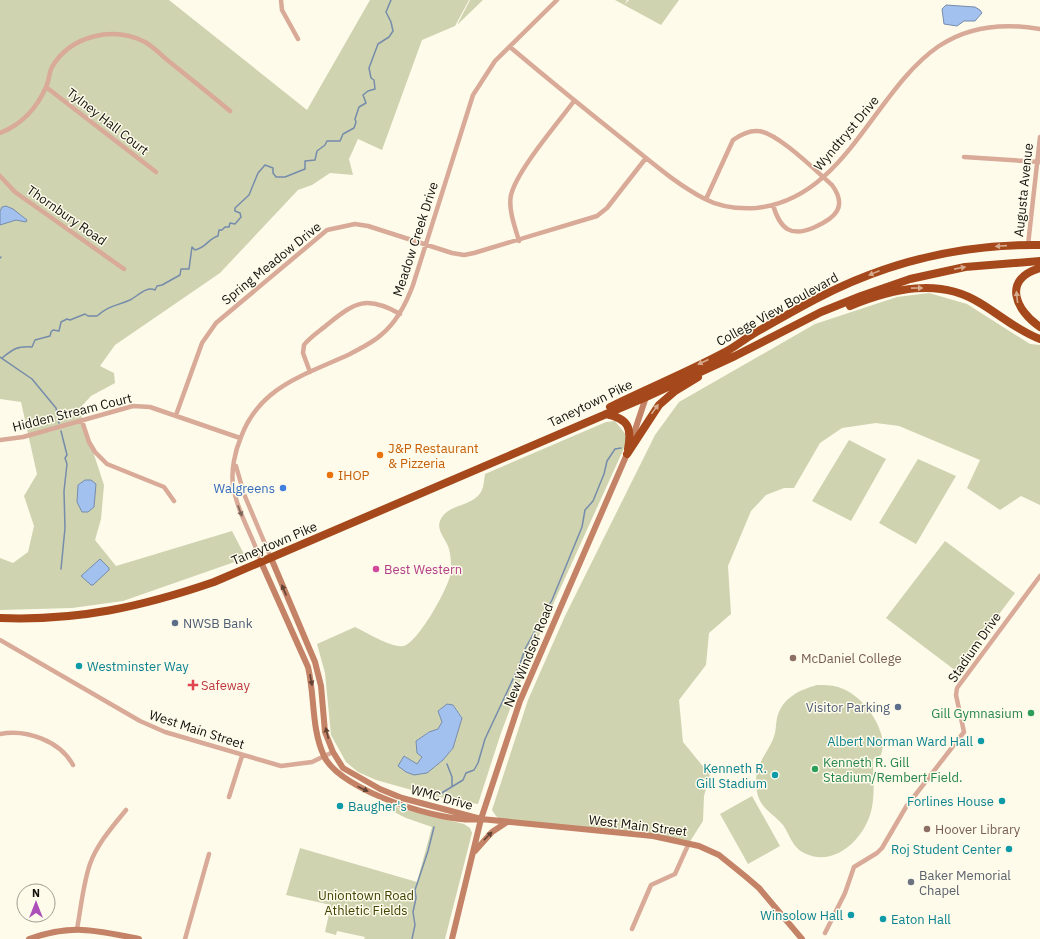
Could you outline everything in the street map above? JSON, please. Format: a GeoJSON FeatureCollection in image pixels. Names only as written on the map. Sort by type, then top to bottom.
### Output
{"type":"FeatureCollection","features":[{"type":"Feature","properties":{"kind":"highway","name":"College View Boulevard"},"geometry":{"type":"LineString","coordinates":[[648,388],[725,352],[752,334],[817,299],[880,271],[909,261],[953,252],[1040,245]]}},
{"type":"Feature","properties":{"kind":"highway","name":"College View Boulevard"},"geometry":{"type":"LineString","coordinates":[[646,397],[735,356],[821,312],[910,279],[965,267],[1040,261]]}},
{"type":"Feature","properties":{"kind":"highway"},"geometry":{"type":"LineString","coordinates":[[1040,268],[1023,277],[1019,283],[1016,295],[1017,302],[1022,311],[1040,327]]}},
{"type":"Feature","properties":{"kind":"highway"},"geometry":{"type":"LineString","coordinates":[[750,348],[855,304],[897,290],[916,287],[941,289],[965,295],[979,302],[1020,330],[1040,339]]}},
{"type":"Feature","properties":{"kind":"highway"},"geometry":{"type":"LineString","coordinates":[[627,454],[652,413],[667,397],[735,356]]}},
{"type":"Feature","properties":{"kind":"highway","name":"Taneytown Pike"},"geometry":{"type":"LineString","coordinates":[[543,440],[648,388]]}},
{"type":"Feature","properties":{"kind":"highway","name":"Taneytown Pike"},"geometry":{"type":"LineString","coordinates":[[0,618],[71,616],[134,606],[214,582],[646,397]]}},
{"type":"Feature","properties":{"kind":"highway"},"geometry":{"type":"LineString","coordinates":[[606,414],[620,418],[627,424],[630,438],[627,454]]}},
{"type":"Feature","properties":{"kind":"main road","name":"New Windsor Road"},"geometry":{"type":"LineString","coordinates":[[452,939],[481,819],[523,695],[627,454],[648,388]]}},
{"type":"Feature","properties":{"kind":"main road","name":"WMC Drive"},"geometry":{"type":"LineString","coordinates":[[271,558],[315,662],[321,686],[326,732],[333,752],[343,768],[402,798],[481,819]]}},
{"type":"Feature","properties":{"kind":"main road","name":"WMC Drive"},"geometry":{"type":"LineString","coordinates":[[262,562],[308,667],[312,683],[314,723],[324,757],[333,770],[348,780],[400,805],[470,821],[481,819]]}},
{"type":"Feature","properties":{"kind":"main road","name":"West Main Street"},"geometry":{"type":"LineString","coordinates":[[481,819],[653,836],[689,843],[714,853],[739,870],[759,888],[802,939]]}},
{"type":"Feature","properties":{"kind":"main road"},"geometry":{"type":"LineString","coordinates":[[473,854],[492,832],[507,822]]}},
{"type":"Feature","properties":{"kind":"main road"},"geometry":{"type":"LineString","coordinates":[[29,939],[59,931],[77,929],[104,932],[139,939]]}},
{"type":"Feature","properties":{"kind":"street"},"geometry":{"type":"LineString","coordinates":[[281,0],[282,10],[298,39]]}},
{"type":"Feature","properties":{"kind":"street","name":"Meadow Creek Drive"},"geometry":{"type":"LineString","coordinates":[[262,562],[236,500],[233,484],[235,459],[240,438],[251,417],[265,399],[279,387],[368,345],[385,332],[400,314],[410,295],[473,95],[495,61],[557,0]]}},
{"type":"Feature","properties":{"kind":"street","name":"Wyndtryst Drive"},"geometry":{"type":"LineString","coordinates":[[510,47],[574,101],[646,158],[706,199],[724,206],[745,209],[773,205],[802,194],[824,177],[919,62],[940,46],[964,34],[991,27],[1018,26],[1040,30]]}},
{"type":"Feature","properties":{"kind":"street"},"geometry":{"type":"LineString","coordinates":[[0,133],[22,120],[32,110],[46,87],[51,68],[64,52],[78,42],[98,35],[122,34],[146,42],[230,111]]}},
{"type":"Feature","properties":{"kind":"street","name":"Tylney Hall Court"},"geometry":{"type":"LineString","coordinates":[[46,87],[156,172]]}},
{"type":"Feature","properties":{"kind":"street"},"geometry":{"type":"LineString","coordinates":[[519,240],[513,219],[511,196],[524,169],[574,101]]}},
{"type":"Feature","properties":{"kind":"street"},"geometry":{"type":"LineString","coordinates":[[706,199],[733,140],[748,132],[757,130],[766,132],[776,137],[824,177],[838,192],[838,205],[831,220],[807,231],[790,231],[782,226],[777,219],[773,205]]}},
{"type":"Feature","properties":{"kind":"street","name":"Augusta Avenue"},"geometry":{"type":"LineString","coordinates":[[1028,245],[1039,162],[1040,136]]}},
{"type":"Feature","properties":{"kind":"street"},"geometry":{"type":"LineString","coordinates":[[964,157],[1039,162]]}},
{"type":"Feature","properties":{"kind":"street","name":"Spring Meadow Drive"},"geometry":{"type":"LineString","coordinates":[[176,415],[202,343],[216,323],[327,230],[355,224],[368,226],[452,253],[464,255],[597,216],[607,208],[646,158]]}},
{"type":"Feature","properties":{"kind":"street","name":"Thornbury Road"},"geometry":{"type":"LineString","coordinates":[[0,176],[15,192],[124,269]]}},
{"type":"Feature","properties":{"kind":"street"},"geometry":{"type":"LineString","coordinates":[[310,372],[303,354],[304,345],[349,307],[360,303],[374,302],[384,305],[400,314]]}},
{"type":"Feature","properties":{"kind":"street","name":"Hidden Stream Court"},"geometry":{"type":"LineString","coordinates":[[0,440],[23,437],[133,406],[150,407],[240,438]]}},
{"type":"Feature","properties":{"kind":"street"},"geometry":{"type":"LineString","coordinates":[[82,421],[89,442],[95,452],[107,464],[164,487],[174,502]]}},
{"type":"Feature","properties":{"kind":"street","name":"Meadow Creek Drive"},"geometry":{"type":"LineString","coordinates":[[235,459],[244,494],[271,558]]}},
{"type":"Feature","properties":{"kind":"street","name":"Stadium Drive"},"geometry":{"type":"LineString","coordinates":[[825,933],[849,884],[854,867],[878,854],[906,807],[964,732],[956,695],[957,688],[1040,576]]}},
{"type":"Feature","properties":{"kind":"street","name":"West Main Street"},"geometry":{"type":"LineString","coordinates":[[0,640],[150,727],[242,756],[281,766],[312,762],[333,752]]}},
{"type":"Feature","properties":{"kind":"street"},"geometry":{"type":"LineString","coordinates":[[0,734],[25,734],[41,738],[64,752],[73,765]]}},
{"type":"Feature","properties":{"kind":"street"},"geometry":{"type":"LineString","coordinates":[[230,797],[242,756]]}},
{"type":"Feature","properties":{"kind":"street"},"geometry":{"type":"LineString","coordinates":[[77,929],[88,871],[93,858],[114,824],[126,810]]}},
{"type":"Feature","properties":{"kind":"street"},"geometry":{"type":"LineString","coordinates":[[632,929],[651,885],[675,874],[689,843]]}},
{"type":"Feature","properties":{"kind":"street"},"geometry":{"type":"LineString","coordinates":[[185,939],[209,854]]}},
{"type":"Feature","properties":{"kind":"green space"},"geometry":{"type":"Polygon","coordinates":[[[0,0],[169,0],[307,110],[370,0],[469,0],[455,26],[422,40],[382,150],[358,139],[349,159],[353,175],[330,173],[312,185],[298,190],[220,273],[115,345],[100,366],[114,373],[115,383],[91,396],[79,409],[104,485],[101,519],[95,540],[116,566],[232,531],[246,558],[123,601],[72,608],[0,610],[0,558],[13,563],[28,552],[34,526],[24,496],[37,474],[21,402],[0,399],[0,0]]]}},
{"type":"Feature","properties":{"kind":"green space"},"geometry":{"type":"Polygon","coordinates":[[[470,0],[483,0],[457,25],[470,0]]]}},
{"type":"Feature","properties":{"kind":"green space"},"geometry":{"type":"Polygon","coordinates":[[[615,0],[627,0],[625,4],[629,0],[679,0],[661,25],[615,0]]]}},
{"type":"Feature","properties":{"kind":"green space"},"geometry":{"type":"Polygon","coordinates":[[[929,293],[967,304],[1030,344],[1040,345],[1040,505],[1021,496],[1000,510],[967,488],[980,460],[899,426],[876,423],[842,428],[820,443],[794,488],[784,488],[766,495],[751,511],[728,566],[731,614],[709,633],[706,665],[679,700],[683,742],[710,775],[704,796],[703,821],[689,843],[501,820],[496,816],[492,810],[528,700],[565,616],[655,435],[679,402],[815,324],[897,297],[929,293]]]}},
{"type":"Feature","properties":{"kind":"green space"},"geometry":{"type":"Polygon","coordinates":[[[615,421],[627,436],[625,446],[531,653],[501,733],[478,804],[433,796],[376,780],[358,772],[346,762],[331,735],[325,673],[317,644],[355,627],[392,645],[403,646],[409,643],[416,636],[432,613],[450,578],[450,552],[439,528],[443,515],[453,508],[477,497],[482,490],[485,474],[606,422],[615,421]],[[447,704],[438,711],[442,722],[438,729],[428,732],[416,741],[417,752],[422,757],[417,765],[405,756],[399,766],[406,772],[427,773],[443,760],[453,748],[462,717],[454,706],[447,704]]]}},
{"type":"Feature","properties":{"kind":"green space"},"geometry":{"type":"Polygon","coordinates":[[[849,440],[886,459],[851,521],[812,501],[849,440]]]}},
{"type":"Feature","properties":{"kind":"green space"},"geometry":{"type":"Polygon","coordinates":[[[918,459],[956,476],[916,544],[879,523],[918,459]]]}},
{"type":"Feature","properties":{"kind":"green space"},"geometry":{"type":"Polygon","coordinates":[[[945,541],[1015,593],[956,671],[886,618],[945,541]]]}},
{"type":"Feature","properties":{"kind":"green space","name":"Kenneth R. Gill Stadium/Rembert Field."},"geometry":{"type":"Polygon","coordinates":[[[817,685],[830,685],[838,687],[854,695],[874,717],[883,743],[881,755],[873,759],[873,801],[869,818],[864,829],[857,839],[848,847],[827,857],[816,857],[804,853],[797,848],[783,825],[765,808],[759,798],[756,783],[758,769],[775,733],[779,711],[792,696],[804,689],[817,685]]]}},
{"type":"Feature","properties":{"kind":"green space"},"geometry":{"type":"Polygon","coordinates":[[[752,796],[780,846],[748,864],[720,814],[752,796]]]}},
{"type":"Feature","properties":{"kind":"green space","name":"Uniontown Road Athletic Fields"},"geometry":{"type":"Polygon","coordinates":[[[386,803],[401,809],[464,824],[470,828],[472,833],[445,939],[364,939],[365,937],[337,931],[336,935],[325,932],[331,905],[286,895],[300,848],[417,882],[432,827],[406,818],[384,807],[386,803]]]}},
{"type":"Feature","properties":{"kind":"water"},"geometry":{"type":"Polygon","coordinates":[[[946,5],[975,7],[982,13],[975,21],[964,21],[957,26],[944,24],[942,9],[946,5]]]}},
{"type":"Feature","properties":{"kind":"water"},"geometry":{"type":"Polygon","coordinates":[[[6,206],[13,209],[27,220],[26,222],[16,220],[0,225],[0,211],[2,207],[6,206]]]}},
{"type":"Feature","properties":{"kind":"water"},"geometry":{"type":"Polygon","coordinates":[[[85,480],[91,480],[96,484],[94,507],[88,512],[82,512],[77,502],[78,485],[85,480]]]}},
{"type":"Feature","properties":{"kind":"water"},"geometry":{"type":"Polygon","coordinates":[[[100,559],[109,568],[109,570],[93,585],[91,585],[81,576],[100,559]]]}},
{"type":"Feature","properties":{"kind":"water"},"geometry":{"type":"Polygon","coordinates":[[[447,704],[453,705],[462,718],[453,748],[443,760],[427,773],[414,775],[406,772],[398,766],[404,756],[417,764],[422,757],[417,753],[416,741],[429,732],[438,729],[442,722],[438,711],[447,704]]]}},
{"type":"Feature","properties":{"kind":"waterway"},"geometry":{"type":"LineString","coordinates":[[2,358],[9,352],[16,349],[32,347],[35,340],[50,336],[53,330],[59,331],[61,322],[67,319],[70,320],[85,314],[88,316],[97,316],[113,306],[130,300],[145,290],[155,290],[157,286],[162,285],[180,275],[181,269],[189,269],[192,247],[195,250],[199,249],[218,236],[219,230],[229,227],[230,223],[235,224],[241,217],[240,213],[235,211],[235,208],[249,195],[258,173],[265,165],[273,168],[273,173],[276,177],[285,177],[305,169],[305,161],[315,160],[317,151],[325,145],[327,141],[340,141],[343,134],[354,128],[359,107],[366,103],[363,95],[368,91],[375,89],[374,80],[371,78],[369,68],[378,44],[389,37],[393,31],[391,22],[386,12],[391,0]]}},
{"type":"Feature","properties":{"kind":"waterway"},"geometry":{"type":"LineString","coordinates":[[0,357],[32,379],[56,408],[59,423]]}},
{"type":"Feature","properties":{"kind":"waterway"},"geometry":{"type":"LineString","coordinates":[[61,431],[67,455],[65,458],[67,464],[64,491],[65,528],[61,569]]}},
{"type":"Feature","properties":{"kind":"waterway"},"geometry":{"type":"LineString","coordinates":[[440,794],[463,780],[466,773],[474,770],[478,763],[485,739],[520,664],[525,649],[552,600],[582,527],[585,510],[593,501],[604,474],[607,461],[615,449],[621,448]]}},
{"type":"Feature","properties":{"kind":"waterway"},"geometry":{"type":"LineString","coordinates":[[447,764],[452,777],[452,786]]}},
{"type":"Feature","properties":{"kind":"waterway"},"geometry":{"type":"LineString","coordinates":[[412,939],[415,925],[413,912],[416,898],[415,890],[434,827]]}},
{"type":"Feature","properties":{"kind":"place","name":"J&P Restaurant & Pizzeria"},"geometry":{"type":"Point","coordinates":[380,455]}},
{"type":"Feature","properties":{"kind":"place","name":"IHOP"},"geometry":{"type":"Point","coordinates":[330,475]}},
{"type":"Feature","properties":{"kind":"place","name":"Walgreens"},"geometry":{"type":"Point","coordinates":[283,488]}},
{"type":"Feature","properties":{"kind":"place","name":"Best Western"},"geometry":{"type":"Point","coordinates":[376,569]}},
{"type":"Feature","properties":{"kind":"place","name":"NWSB Bank"},"geometry":{"type":"Point","coordinates":[175,623]}},
{"type":"Feature","properties":{"kind":"place","name":"McDaniel College"},"geometry":{"type":"Point","coordinates":[793,658]}},
{"type":"Feature","properties":{"kind":"place","name":"Westminster Way"},"geometry":{"type":"Point","coordinates":[79,666]}},
{"type":"Feature","properties":{"kind":"place","name":"Safeway"},"geometry":{"type":"Point","coordinates":[193,685]}},
{"type":"Feature","properties":{"kind":"place","name":"Visitor Parking"},"geometry":{"type":"Point","coordinates":[898,707]}},
{"type":"Feature","properties":{"kind":"place","name":"Gill Gymnasium"},"geometry":{"type":"Point","coordinates":[1031,713]}},
{"type":"Feature","properties":{"kind":"place","name":"Albert Norman Ward Hall"},"geometry":{"type":"Point","coordinates":[981,741]}},
{"type":"Feature","properties":{"kind":"place","name":"Kenneth R. Gill Stadium/Rembert Field."},"geometry":{"type":"Point","coordinates":[815,769]}},
{"type":"Feature","properties":{"kind":"place","name":"Kenneth R. Gill Stadium"},"geometry":{"type":"Point","coordinates":[775,775]}},
{"type":"Feature","properties":{"kind":"place","name":"Forlines House"},"geometry":{"type":"Point","coordinates":[1002,801]}},
{"type":"Feature","properties":{"kind":"place","name":"Baugher's"},"geometry":{"type":"Point","coordinates":[340,806]}},
{"type":"Feature","properties":{"kind":"place","name":"Hoover Library"},"geometry":{"type":"Point","coordinates":[927,829]}},
{"type":"Feature","properties":{"kind":"place","name":"Roj Student Center"},"geometry":{"type":"Point","coordinates":[1009,849]}},
{"type":"Feature","properties":{"kind":"place","name":"Baker Memorial Chapel"},"geometry":{"type":"Point","coordinates":[911,882]}},
{"type":"Feature","properties":{"kind":"place","name":"Winsolow Hall"},"geometry":{"type":"Point","coordinates":[851,915]}},
{"type":"Feature","properties":{"kind":"place","name":"Eaton Hall"},"geometry":{"type":"Point","coordinates":[883,919]}}]}
